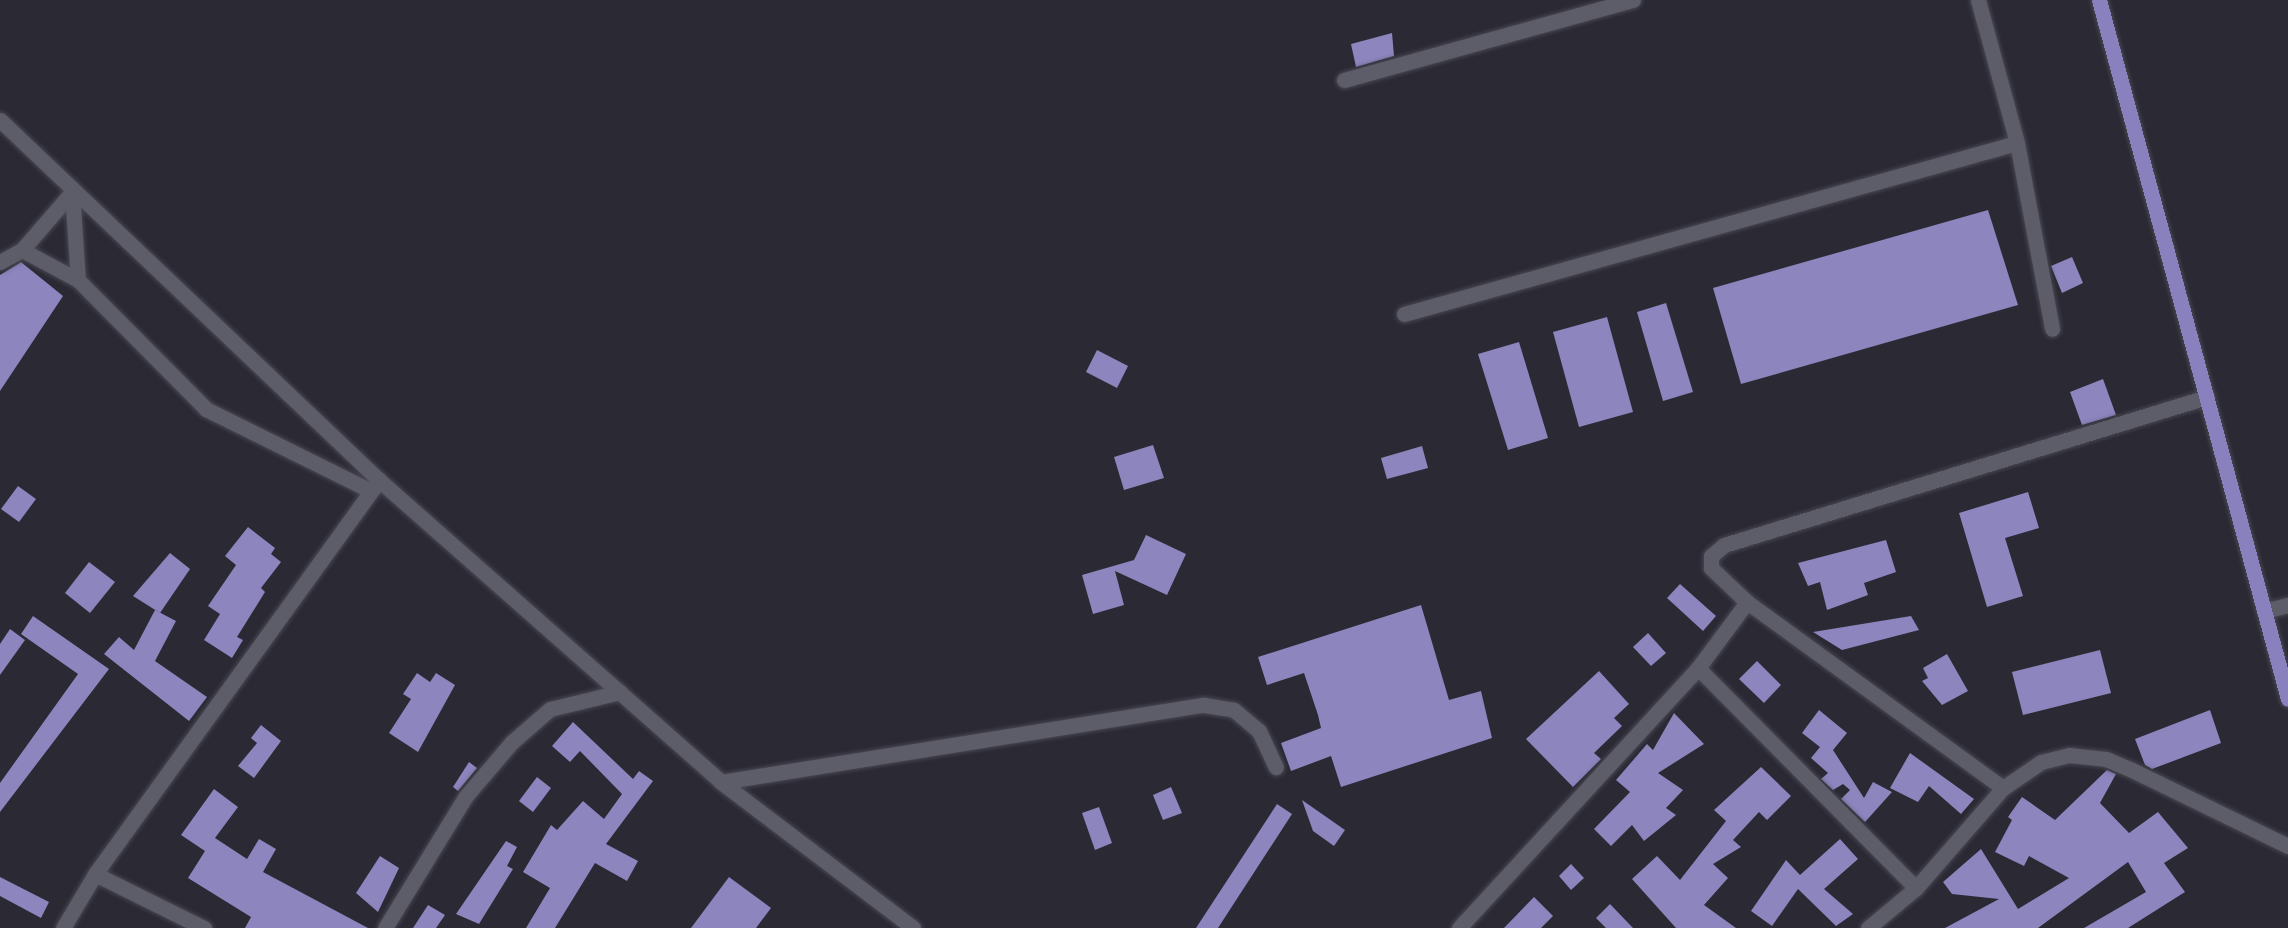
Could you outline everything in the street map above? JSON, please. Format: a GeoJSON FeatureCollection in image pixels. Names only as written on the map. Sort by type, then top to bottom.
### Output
{"type":"FeatureCollection","features":[{"type":"Feature","properties":{"kind":"main road"},"geometry":{"type":"LineString","coordinates":[[2099,0],[2288,699]]}},
{"type":"Feature","properties":{"kind":"street"},"geometry":{"type":"LineString","coordinates":[[1344,80],[1633,0]]}},
{"type":"Feature","properties":{"kind":"street"},"geometry":{"type":"LineString","coordinates":[[1978,0],[2017,143],[2052,328]]}},
{"type":"Feature","properties":{"kind":"street"},"geometry":{"type":"LineString","coordinates":[[0,120],[375,485],[620,692],[721,782],[913,928]]}},
{"type":"Feature","properties":{"kind":"street"},"geometry":{"type":"LineString","coordinates":[[1404,314],[2017,143]]}},
{"type":"Feature","properties":{"kind":"street"},"geometry":{"type":"LineString","coordinates":[[0,262],[22,250],[72,192]]}},
{"type":"Feature","properties":{"kind":"street"},"geometry":{"type":"LineString","coordinates":[[72,192],[78,280]]}},
{"type":"Feature","properties":{"kind":"street"},"geometry":{"type":"LineString","coordinates":[[22,250],[78,280],[206,409],[375,485]]}},
{"type":"Feature","properties":{"kind":"street"},"geometry":{"type":"LineString","coordinates":[[2003,788],[1747,602],[1710,568],[1716,548],[2207,397]]}},
{"type":"Feature","properties":{"kind":"street"},"geometry":{"type":"LineString","coordinates":[[63,928],[96,874],[375,485]]}},
{"type":"Feature","properties":{"kind":"street"},"geometry":{"type":"LineString","coordinates":[[1459,928],[1698,668],[1747,602]]}},
{"type":"Feature","properties":{"kind":"street"},"geometry":{"type":"LineString","coordinates":[[2264,611],[2288,605]]}},
{"type":"Feature","properties":{"kind":"street"},"geometry":{"type":"LineString","coordinates":[[1698,668],[1916,888]]}},
{"type":"Feature","properties":{"kind":"street"},"geometry":{"type":"LineString","coordinates":[[385,928],[466,796],[512,742],[550,709],[620,692]]}},
{"type":"Feature","properties":{"kind":"street"},"geometry":{"type":"LineString","coordinates":[[721,782],[1204,705],[1234,710],[1259,731],[1276,767]]}},
{"type":"Feature","properties":{"kind":"street"},"geometry":{"type":"LineString","coordinates":[[1868,928],[1916,888],[2003,788],[2041,762],[2069,755],[2106,759],[2288,846]]}},
{"type":"Feature","properties":{"kind":"street"},"geometry":{"type":"LineString","coordinates":[[96,874],[204,928]]}},
{"type":"Feature","properties":{"kind":"building"},"geometry":{"type":"Polygon","coordinates":[[[1392,33],[1394,56],[1356,67],[1351,44],[1392,33]]]}},
{"type":"Feature","properties":{"kind":"building"},"geometry":{"type":"Polygon","coordinates":[[[1988,210],[2018,305],[1741,384],[1713,288],[1988,210]]]}},
{"type":"Feature","properties":{"kind":"building"},"geometry":{"type":"Polygon","coordinates":[[[2072,257],[2083,283],[2062,293],[2051,266],[2072,257]]]}},
{"type":"Feature","properties":{"kind":"building"},"geometry":{"type":"Polygon","coordinates":[[[21,262],[63,296],[0,391],[0,275],[21,262]]]}},
{"type":"Feature","properties":{"kind":"building"},"geometry":{"type":"Polygon","coordinates":[[[1666,303],[1693,392],[1663,401],[1637,312],[1666,303]]]}},
{"type":"Feature","properties":{"kind":"building"},"geometry":{"type":"Polygon","coordinates":[[[1607,317],[1633,412],[1579,427],[1553,332],[1607,317]]]}},
{"type":"Feature","properties":{"kind":"building"},"geometry":{"type":"Polygon","coordinates":[[[1519,342],[1548,438],[1508,450],[1478,354],[1519,342]]]}},
{"type":"Feature","properties":{"kind":"building"},"geometry":{"type":"Polygon","coordinates":[[[1097,350],[1128,366],[1117,388],[1086,372],[1097,350]]]}},
{"type":"Feature","properties":{"kind":"building"},"geometry":{"type":"Polygon","coordinates":[[[2103,379],[2116,415],[2082,425],[2070,392],[2103,379]]]}},
{"type":"Feature","properties":{"kind":"building"},"geometry":{"type":"Polygon","coordinates":[[[1153,445],[1164,478],[1124,490],[1114,457],[1153,445]]]}},
{"type":"Feature","properties":{"kind":"building"},"geometry":{"type":"Polygon","coordinates":[[[1422,446],[1428,468],[1387,479],[1381,458],[1422,446]]]}},
{"type":"Feature","properties":{"kind":"building"},"geometry":{"type":"Polygon","coordinates":[[[18,486],[36,499],[19,522],[1,509],[18,486]]]}},
{"type":"Feature","properties":{"kind":"building"},"geometry":{"type":"Polygon","coordinates":[[[2028,492],[2039,528],[2005,538],[2023,596],[1987,607],[1959,513],[2028,492]]]}},
{"type":"Feature","properties":{"kind":"building"},"geometry":{"type":"Polygon","coordinates":[[[248,527],[275,548],[271,554],[281,562],[261,588],[265,592],[237,637],[243,640],[232,658],[204,640],[220,614],[208,606],[236,565],[225,556],[248,527]]]}},
{"type":"Feature","properties":{"kind":"building"},"geometry":{"type":"Polygon","coordinates":[[[1146,535],[1186,554],[1167,595],[1115,571],[1124,605],[1093,614],[1082,575],[1134,560],[1146,535]]]}},
{"type":"Feature","properties":{"kind":"building"},"geometry":{"type":"Polygon","coordinates":[[[1886,540],[1896,572],[1864,583],[1868,595],[1827,610],[1820,582],[1808,586],[1798,563],[1886,540]]]}},
{"type":"Feature","properties":{"kind":"building"},"geometry":{"type":"Polygon","coordinates":[[[170,553],[190,569],[160,613],[133,596],[170,553]]]}},
{"type":"Feature","properties":{"kind":"building"},"geometry":{"type":"Polygon","coordinates":[[[89,562],[115,582],[90,613],[65,593],[89,562]]]}},
{"type":"Feature","properties":{"kind":"building"},"geometry":{"type":"Polygon","coordinates":[[[1680,584],[1716,616],[1703,631],[1667,598],[1680,584]]]}},
{"type":"Feature","properties":{"kind":"building"},"geometry":{"type":"Polygon","coordinates":[[[1421,605],[1449,700],[1481,691],[1492,738],[1341,787],[1331,756],[1291,771],[1281,743],[1321,728],[1318,715],[1304,673],[1267,685],[1258,657],[1421,605]]]}},
{"type":"Feature","properties":{"kind":"building"},"geometry":{"type":"Polygon","coordinates":[[[155,610],[176,621],[155,661],[207,697],[189,721],[104,654],[119,637],[134,650],[155,610]]]}},
{"type":"Feature","properties":{"kind":"building"},"geometry":{"type":"Polygon","coordinates":[[[33,616],[109,669],[0,812],[0,783],[78,674],[21,634],[33,616]]]}},
{"type":"Feature","properties":{"kind":"building"},"geometry":{"type":"Polygon","coordinates":[[[1911,616],[1919,630],[1842,650],[1813,632],[1911,616]]]}},
{"type":"Feature","properties":{"kind":"building"},"geometry":{"type":"Polygon","coordinates":[[[10,629],[25,640],[0,675],[0,644],[10,629]]]}},
{"type":"Feature","properties":{"kind":"building"},"geometry":{"type":"Polygon","coordinates":[[[1648,633],[1666,653],[1651,666],[1633,647],[1648,633]]]}},
{"type":"Feature","properties":{"kind":"building"},"geometry":{"type":"Polygon","coordinates":[[[2100,650],[2111,693],[2023,715],[2012,672],[2100,650]]]}},
{"type":"Feature","properties":{"kind":"building"},"geometry":{"type":"Polygon","coordinates":[[[1947,654],[1968,691],[1942,705],[1922,681],[1928,678],[1923,668],[1947,654]]]}},
{"type":"Feature","properties":{"kind":"building"},"geometry":{"type":"Polygon","coordinates":[[[1757,661],[1781,685],[1764,703],[1739,679],[1757,661]]]}},
{"type":"Feature","properties":{"kind":"building"},"geometry":{"type":"Polygon","coordinates":[[[1599,671],[1629,704],[1614,718],[1622,726],[1594,753],[1601,759],[1573,787],[1526,739],[1599,671]]]}},
{"type":"Feature","properties":{"kind":"building"},"geometry":{"type":"Polygon","coordinates":[[[417,673],[430,682],[436,673],[455,685],[418,752],[389,733],[411,699],[403,694],[417,673]]]}},
{"type":"Feature","properties":{"kind":"building"},"geometry":{"type":"Polygon","coordinates":[[[1819,710],[1847,733],[1833,750],[1864,798],[1873,782],[1892,792],[1865,822],[1841,799],[1850,790],[1843,784],[1833,790],[1821,779],[1828,773],[1811,758],[1820,747],[1802,733],[1819,710]]]}},
{"type":"Feature","properties":{"kind":"building"},"geometry":{"type":"Polygon","coordinates":[[[2210,710],[2221,743],[2152,769],[2145,765],[2135,739],[2210,710]]]}},
{"type":"Feature","properties":{"kind":"building"},"geometry":{"type":"Polygon","coordinates":[[[1674,713],[1704,744],[1658,773],[1683,790],[1666,808],[1676,815],[1644,841],[1632,825],[1611,846],[1594,829],[1630,792],[1616,780],[1647,744],[1653,750],[1674,713]]]}},
{"type":"Feature","properties":{"kind":"building"},"geometry":{"type":"Polygon","coordinates":[[[573,722],[633,779],[639,771],[653,781],[606,844],[638,861],[627,881],[595,863],[555,928],[526,928],[550,888],[523,872],[551,825],[557,830],[583,801],[604,819],[622,794],[580,751],[570,762],[552,746],[573,722]]]}},
{"type":"Feature","properties":{"kind":"building"},"geometry":{"type":"Polygon","coordinates":[[[261,725],[281,741],[254,778],[238,766],[257,743],[251,738],[261,725]]]}},
{"type":"Feature","properties":{"kind":"building"},"geometry":{"type":"Polygon","coordinates":[[[1910,753],[1974,799],[1961,814],[1929,786],[1918,802],[1890,788],[1910,753]]]}},
{"type":"Feature","properties":{"kind":"building"},"geometry":{"type":"Polygon","coordinates":[[[469,762],[477,768],[458,791],[453,787],[469,762]]]}},
{"type":"Feature","properties":{"kind":"building"},"geometry":{"type":"Polygon","coordinates":[[[1761,767],[1791,796],[1767,820],[1759,812],[1733,840],[1741,847],[1713,864],[1728,878],[1704,905],[1736,928],[1676,928],[1632,879],[1657,856],[1680,880],[1726,821],[1714,810],[1761,767]]]}},
{"type":"Feature","properties":{"kind":"building"},"geometry":{"type":"Polygon","coordinates":[[[2107,770],[2116,774],[2100,803],[2129,833],[2158,812],[2188,848],[2164,863],[2185,892],[2128,928],[2084,928],[2146,892],[2128,862],[2038,928],[1945,928],[1999,899],[1952,894],[1943,882],[1981,849],[2018,909],[2069,878],[2029,856],[2024,866],[1995,852],[2012,820],[2008,817],[2022,797],[2055,820],[2107,770]]]}},
{"type":"Feature","properties":{"kind":"building"},"geometry":{"type":"Polygon","coordinates":[[[537,777],[551,788],[533,812],[519,801],[537,777]]]}},
{"type":"Feature","properties":{"kind":"building"},"geometry":{"type":"Polygon","coordinates":[[[1171,787],[1182,813],[1163,820],[1153,795],[1171,787]]]}},
{"type":"Feature","properties":{"kind":"building"},"geometry":{"type":"Polygon","coordinates":[[[214,789],[238,807],[215,838],[247,859],[259,839],[276,849],[263,872],[368,928],[245,928],[251,917],[188,878],[205,851],[181,835],[214,789]]]}},
{"type":"Feature","properties":{"kind":"building"},"geometry":{"type":"Polygon","coordinates":[[[1302,800],[1345,830],[1334,846],[1313,831],[1302,800]]]}},
{"type":"Feature","properties":{"kind":"building"},"geometry":{"type":"Polygon","coordinates":[[[1277,804],[1292,814],[1218,928],[1196,928],[1277,804]]]}},
{"type":"Feature","properties":{"kind":"building"},"geometry":{"type":"Polygon","coordinates":[[[1099,807],[1112,843],[1095,850],[1082,813],[1099,807]]]}},
{"type":"Feature","properties":{"kind":"building"},"geometry":{"type":"Polygon","coordinates":[[[1840,839],[1858,859],[1824,889],[1853,914],[1836,926],[1798,889],[1772,926],[1751,911],[1786,860],[1800,875],[1840,839]]]}},
{"type":"Feature","properties":{"kind":"building"},"geometry":{"type":"Polygon","coordinates":[[[506,841],[517,847],[507,866],[513,869],[479,924],[456,914],[506,841]]]}},
{"type":"Feature","properties":{"kind":"building"},"geometry":{"type":"Polygon","coordinates":[[[380,856],[399,868],[378,912],[356,893],[380,856]]]}},
{"type":"Feature","properties":{"kind":"building"},"geometry":{"type":"Polygon","coordinates":[[[1571,864],[1584,878],[1571,890],[1559,876],[1571,864]]]}},
{"type":"Feature","properties":{"kind":"building"},"geometry":{"type":"Polygon","coordinates":[[[0,877],[49,902],[41,918],[0,896],[0,877]]]}},
{"type":"Feature","properties":{"kind":"building"},"geometry":{"type":"Polygon","coordinates":[[[729,877],[771,908],[756,928],[691,928],[729,877]]]}},
{"type":"Feature","properties":{"kind":"building"},"geometry":{"type":"Polygon","coordinates":[[[1534,897],[1553,916],[1541,928],[1504,928],[1534,897]]]}},
{"type":"Feature","properties":{"kind":"building"},"geometry":{"type":"Polygon","coordinates":[[[1610,904],[1633,928],[1606,928],[1596,918],[1610,904]]]}},
{"type":"Feature","properties":{"kind":"building"},"geometry":{"type":"Polygon","coordinates":[[[428,905],[445,915],[436,928],[413,928],[428,905]]]}}]}
